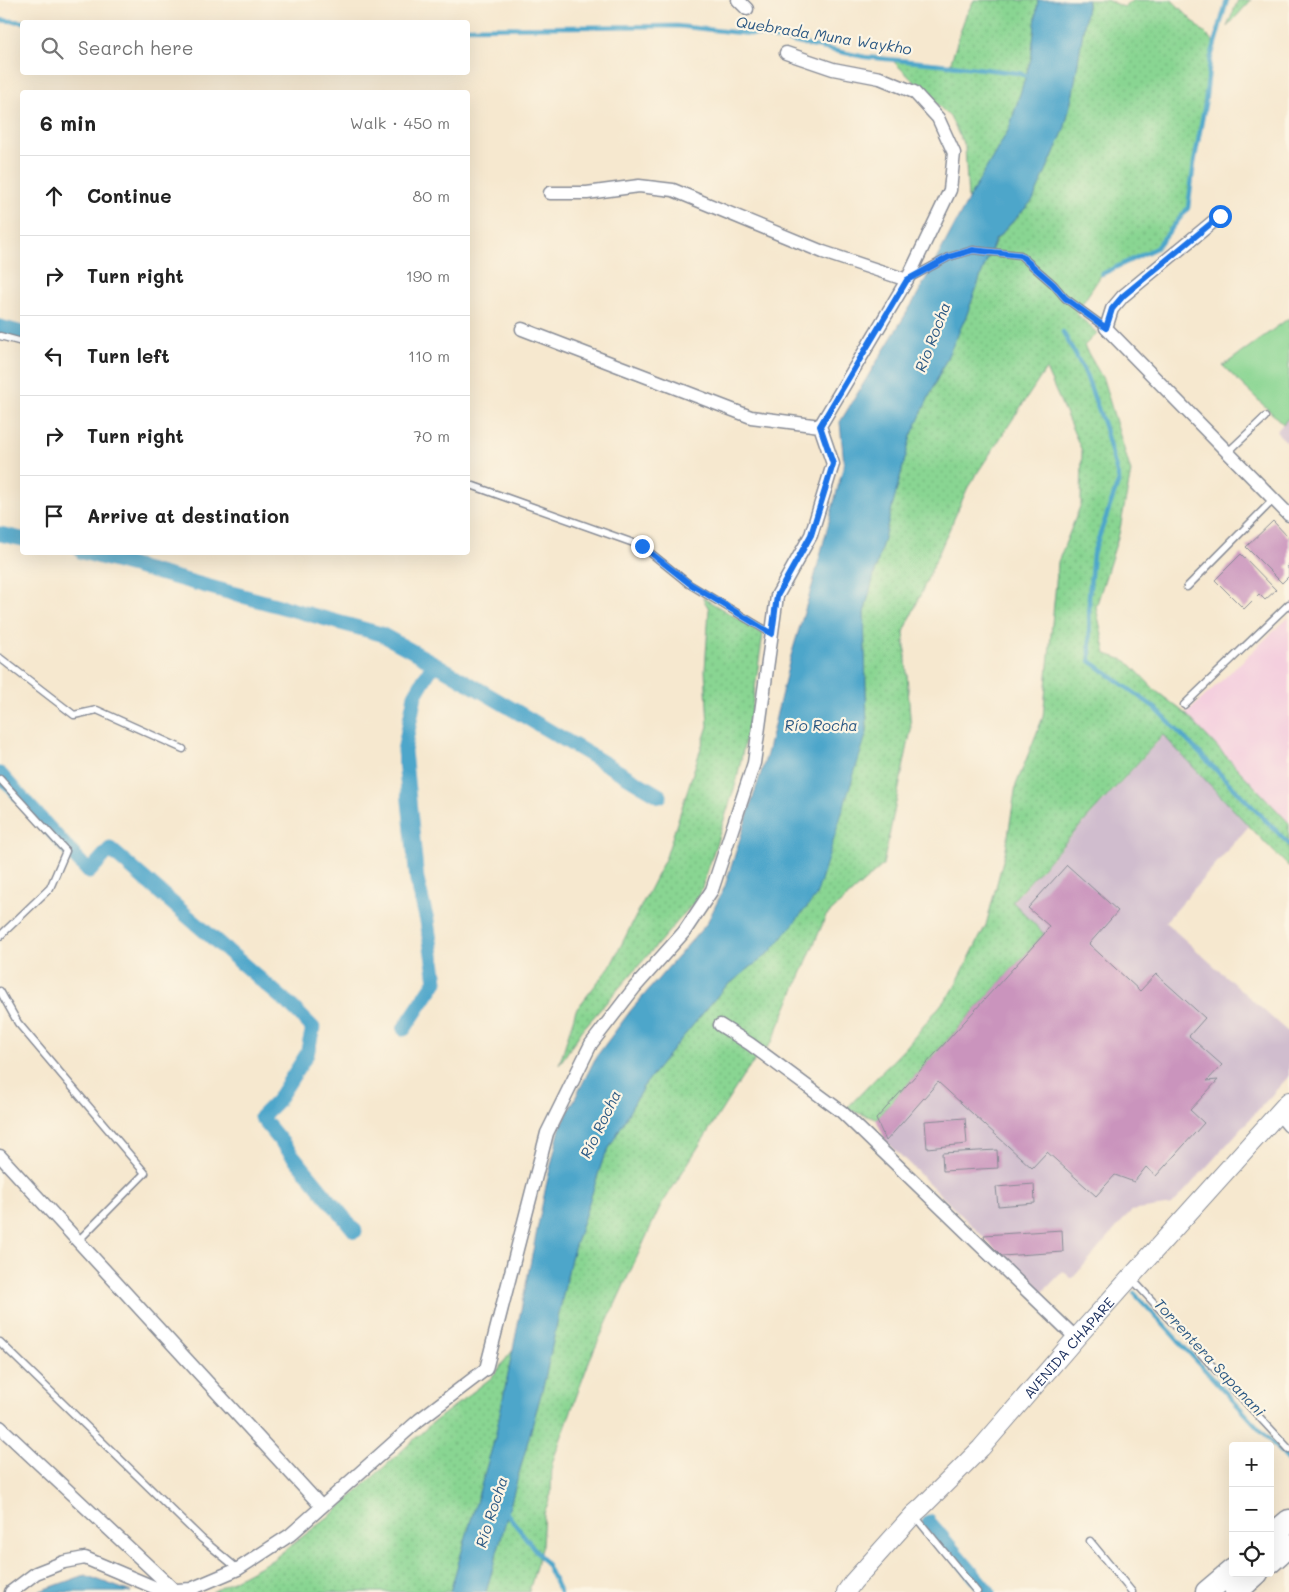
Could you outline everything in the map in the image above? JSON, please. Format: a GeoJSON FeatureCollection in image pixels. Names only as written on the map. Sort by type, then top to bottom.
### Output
{"type":"FeatureCollection","features":[{"type":"Feature","properties":{"kind":"highway"},"geometry":{"type":"LineString","coordinates":[[1274,1534],[1289,1521]]}},
{"type":"Feature","properties":{"kind":"highway"},"geometry":{"type":"LineString","coordinates":[[1274,1558],[1289,1545]]}},
{"type":"Feature","properties":{"kind":"highway"},"geometry":{"type":"LineString","coordinates":[[1207,1592],[1229,1573]]}},
{"type":"Feature","properties":{"kind":"highway"},"geometry":{"type":"LineString","coordinates":[[1236,1592],[1253,1577]]}},
{"type":"Feature","properties":{"kind":"main road","name":"AVENIDA CHAPARE"},"geometry":{"type":"LineString","coordinates":[[846,1592],[914,1514],[981,1448],[1076,1338],[1285,1113]]}},
{"type":"Feature","properties":{"kind":"street"},"geometry":{"type":"LineString","coordinates":[[11,1592],[36,1573],[64,1562],[85,1558],[163,1591],[191,1589],[238,1569],[290,1535],[419,1420],[486,1369],[547,1133],[591,1044],[635,987],[684,932],[712,890],[754,763],[777,596],[811,535],[833,464],[820,426],[907,280],[950,190],[954,152],[938,118],[914,92],[880,78],[833,69],[786,53]]}},
{"type":"Feature","properties":{"kind":"street"},"geometry":{"type":"LineString","coordinates":[[550,193],[586,193],[640,186],[673,190],[823,252],[907,280]]}},
{"type":"Feature","properties":{"kind":"street"},"geometry":{"type":"LineString","coordinates":[[1220,216],[1123,296],[1112,309],[1106,328],[1289,515]]}},
{"type":"Feature","properties":{"kind":"street"},"geometry":{"type":"LineString","coordinates":[[522,329],[751,417],[820,426]]}},
{"type":"Feature","properties":{"kind":"street"},"geometry":{"type":"LineString","coordinates":[[720,1024],[842,1112],[1076,1338]]}},
{"type":"Feature","properties":{"kind":"street"},"geometry":{"type":"LineString","coordinates":[[0,1156],[321,1506]]}},
{"type":"Feature","properties":{"kind":"street"},"geometry":{"type":"LineString","coordinates":[[0,1427],[174,1590]]}},
{"type":"Feature","properties":{"kind":"lane"},"geometry":{"type":"LineString","coordinates":[[907,280],[949,257],[973,250],[1020,255],[1053,284],[1065,298],[1106,328]]}},
{"type":"Feature","properties":{"kind":"lane"},"geometry":{"type":"LineString","coordinates":[[0,336],[20,341]]}},
{"type":"Feature","properties":{"kind":"lane"},"geometry":{"type":"LineString","coordinates":[[1228,452],[1265,417]]}},
{"type":"Feature","properties":{"kind":"lane"},"geometry":{"type":"LineString","coordinates":[[470,485],[642,546],[690,584],[772,634]]}},
{"type":"Feature","properties":{"kind":"lane"},"geometry":{"type":"LineString","coordinates":[[1187,587],[1274,500]]}},
{"type":"Feature","properties":{"kind":"lane"},"geometry":{"type":"LineString","coordinates":[[1184,705],[1289,604]]}},
{"type":"Feature","properties":{"kind":"lane"},"geometry":{"type":"LineString","coordinates":[[0,658],[74,716],[97,710],[182,749]]}},
{"type":"Feature","properties":{"kind":"lane"},"geometry":{"type":"LineString","coordinates":[[0,779],[66,852],[50,888],[0,936]]}},
{"type":"Feature","properties":{"kind":"lane"},"geometry":{"type":"LineString","coordinates":[[0,991],[18,1023],[146,1173],[78,1241]]}},
{"type":"Feature","properties":{"kind":"lane"},"geometry":{"type":"LineString","coordinates":[[1131,1278],[1289,1449]]}},
{"type":"Feature","properties":{"kind":"lane"},"geometry":{"type":"LineString","coordinates":[[0,1342],[202,1539],[238,1569]]}},
{"type":"Feature","properties":{"kind":"lane"},"geometry":{"type":"LineString","coordinates":[[914,1514],[977,1592]]}},
{"type":"Feature","properties":{"kind":"lane"},"geometry":{"type":"LineString","coordinates":[[1090,1541],[1132,1592]]}},
{"type":"Feature","properties":{"kind":"shaded area"},"geometry":{"type":"Polygon","coordinates":[[[1289,417],[1289,444],[1276,432],[1289,417]]]}},
{"type":"Feature","properties":{"kind":"shaded area"},"geometry":{"type":"Polygon","coordinates":[[[1289,617],[1289,823],[1186,714],[1289,617]]]}},
{"type":"Feature","properties":{"kind":"shaded area"},"geometry":{"type":"Polygon","coordinates":[[[1164,735],[1249,826],[1165,922],[1289,1033],[1289,1076],[1172,1205],[1131,1211],[1072,1279],[1063,1271],[1041,1294],[886,1141],[876,1119],[1044,934],[1012,902],[1164,735]]]}},
{"type":"Feature","properties":{"kind":"green space"},"geometry":{"type":"Polygon","coordinates":[[[974,0],[1038,0],[1031,59],[1009,129],[968,200],[965,147],[950,117],[891,59],[950,65],[965,17],[974,0]]]}},
{"type":"Feature","properties":{"kind":"green space"},"geometry":{"type":"Polygon","coordinates":[[[1088,0],[1106,0],[1124,7],[1133,0],[1172,0],[1214,42],[1188,208],[1156,248],[1102,274],[1076,313],[1097,333],[1084,346],[1103,379],[1131,472],[1119,534],[1096,607],[1106,654],[1127,661],[1156,691],[1186,714],[1289,823],[1289,867],[1163,735],[1012,901],[1044,934],[876,1119],[846,1109],[907,1046],[953,990],[986,925],[1006,849],[1016,785],[1043,717],[1058,562],[1081,504],[1082,451],[1046,369],[968,487],[904,632],[911,730],[883,865],[826,916],[772,1042],[747,1070],[659,1209],[590,1359],[552,1463],[551,1494],[544,1514],[542,1545],[529,1592],[486,1592],[544,1383],[571,1258],[603,1159],[643,1087],[673,1049],[723,989],[771,951],[867,732],[864,613],[911,436],[967,314],[996,240],[1033,200],[1064,130],[1073,93],[1088,0]]]}},
{"type":"Feature","properties":{"kind":"green space"},"geometry":{"type":"Polygon","coordinates":[[[1238,0],[1251,0],[1227,27],[1238,0]]]}},
{"type":"Feature","properties":{"kind":"green space"},"geometry":{"type":"Polygon","coordinates":[[[1289,318],[1289,417],[1283,424],[1223,366],[1289,318]]]}},
{"type":"Feature","properties":{"kind":"green space"},"geometry":{"type":"Polygon","coordinates":[[[702,597],[763,634],[752,708],[736,783],[699,897],[583,1029],[559,1065],[576,1010],[611,965],[666,857],[708,726],[705,670],[709,609],[702,597]]]}},
{"type":"Feature","properties":{"kind":"green space"},"geometry":{"type":"Polygon","coordinates":[[[513,1350],[495,1438],[450,1592],[212,1592],[272,1560],[336,1511],[431,1424],[491,1378],[513,1350]]]}},
{"type":"Feature","properties":{"kind":"water","name":"Río Rocha"},"geometry":{"type":"Polygon","coordinates":[[[1038,0],[1088,0],[1073,93],[1064,130],[1033,200],[995,240],[967,314],[911,436],[864,613],[867,732],[816,896],[771,951],[723,989],[673,1049],[643,1087],[603,1159],[571,1258],[544,1383],[486,1592],[450,1592],[495,1438],[546,1186],[560,1128],[596,1057],[631,1010],[707,923],[725,886],[767,754],[790,659],[813,583],[844,464],[840,422],[915,299],[968,200],[1009,129],[1031,59],[1038,0]]]}},
{"type":"Feature","properties":{"kind":"water"},"geometry":{"type":"Polygon","coordinates":[[[85,1575],[131,1592],[37,1592],[85,1575]]]}},
{"type":"Feature","properties":{"kind":"building"},"geometry":{"type":"Polygon","coordinates":[[[1273,521],[1289,538],[1289,564],[1286,567],[1289,569],[1289,576],[1282,583],[1246,547],[1273,521]]]}},
{"type":"Feature","properties":{"kind":"building"},"geometry":{"type":"Polygon","coordinates":[[[1241,554],[1276,590],[1265,600],[1259,594],[1244,609],[1215,580],[1241,554]]]}},
{"type":"Feature","properties":{"kind":"building"},"geometry":{"type":"Polygon","coordinates":[[[1067,865],[1118,911],[1089,944],[1140,991],[1156,974],[1205,1018],[1189,1036],[1222,1065],[1207,1081],[1218,1080],[1190,1110],[1204,1123],[1156,1176],[1146,1167],[1134,1182],[1115,1175],[1096,1196],[1047,1152],[1032,1168],[938,1082],[886,1141],[876,1119],[1044,934],[1049,926],[1028,908],[1067,865]]]}},
{"type":"Feature","properties":{"kind":"building"},"geometry":{"type":"Polygon","coordinates":[[[965,1118],[967,1144],[927,1148],[925,1121],[965,1118]]]}},
{"type":"Feature","properties":{"kind":"building"},"geometry":{"type":"Polygon","coordinates":[[[997,1150],[998,1168],[943,1171],[942,1153],[997,1150]]]}},
{"type":"Feature","properties":{"kind":"building"},"geometry":{"type":"Polygon","coordinates":[[[1034,1184],[1035,1203],[998,1206],[996,1187],[1034,1184]]]}},
{"type":"Feature","properties":{"kind":"building"},"geometry":{"type":"Polygon","coordinates":[[[1062,1230],[1063,1252],[1002,1256],[985,1239],[984,1235],[1062,1230]]]}},
{"type":"Feature","properties":{"kind":"waterway"},"geometry":{"type":"LineString","coordinates":[[1102,274],[1156,248],[1188,208],[1210,61],[1227,0]]}},
{"type":"Feature","properties":{"kind":"waterway","name":"Quebrada Muna Waykho"},"geometry":{"type":"LineString","coordinates":[[0,20],[20,22]]}},
{"type":"Feature","properties":{"kind":"waterway","name":"Quebrada Muna Waykho"},"geometry":{"type":"LineString","coordinates":[[470,28],[677,26],[759,35],[865,57],[1018,73],[1030,77]]}},
{"type":"Feature","properties":{"kind":"waterway"},"geometry":{"type":"LineString","coordinates":[[0,327],[20,332]]}},
{"type":"Feature","properties":{"kind":"waterway"},"geometry":{"type":"LineString","coordinates":[[1063,332],[1085,372],[1104,425],[1119,480],[1093,554],[1089,597],[1090,661],[1154,707],[1289,844]]}},
{"type":"Feature","properties":{"kind":"waterway"},"geometry":{"type":"LineString","coordinates":[[0,534],[20,539]]}},
{"type":"Feature","properties":{"kind":"waterway"},"geometry":{"type":"LineString","coordinates":[[93,555],[381,634],[434,663],[660,796]]}},
{"type":"Feature","properties":{"kind":"waterway"},"geometry":{"type":"LineString","coordinates":[[404,1029],[436,981],[427,921],[417,880],[404,751],[415,695],[434,663]]}},
{"type":"Feature","properties":{"kind":"waterway"},"geometry":{"type":"LineString","coordinates":[[0,774],[89,872],[110,849],[291,1006],[313,1028],[307,1054],[277,1101],[261,1117],[355,1231]]}},
{"type":"Feature","properties":{"kind":"waterway","name":"Torrentera Sapanani"},"geometry":{"type":"LineString","coordinates":[[1134,1293],[1289,1461]]}},
{"type":"Feature","properties":{"kind":"waterway"},"geometry":{"type":"LineString","coordinates":[[505,1511],[547,1565],[560,1592]]}},
{"type":"Feature","properties":{"kind":"waterway"},"geometry":{"type":"LineString","coordinates":[[929,1522],[988,1592]]}},
{"type":"Feature","properties":{"kind":"route"},"geometry":{"type":"LineString","coordinates":[[642,546],[690,584],[772,634],[777,596],[811,535],[833,464],[820,426],[907,280],[949,257],[973,250],[1020,255],[1053,284],[1065,298],[1106,328],[1112,309],[1123,296],[1220,216]]}}]}
